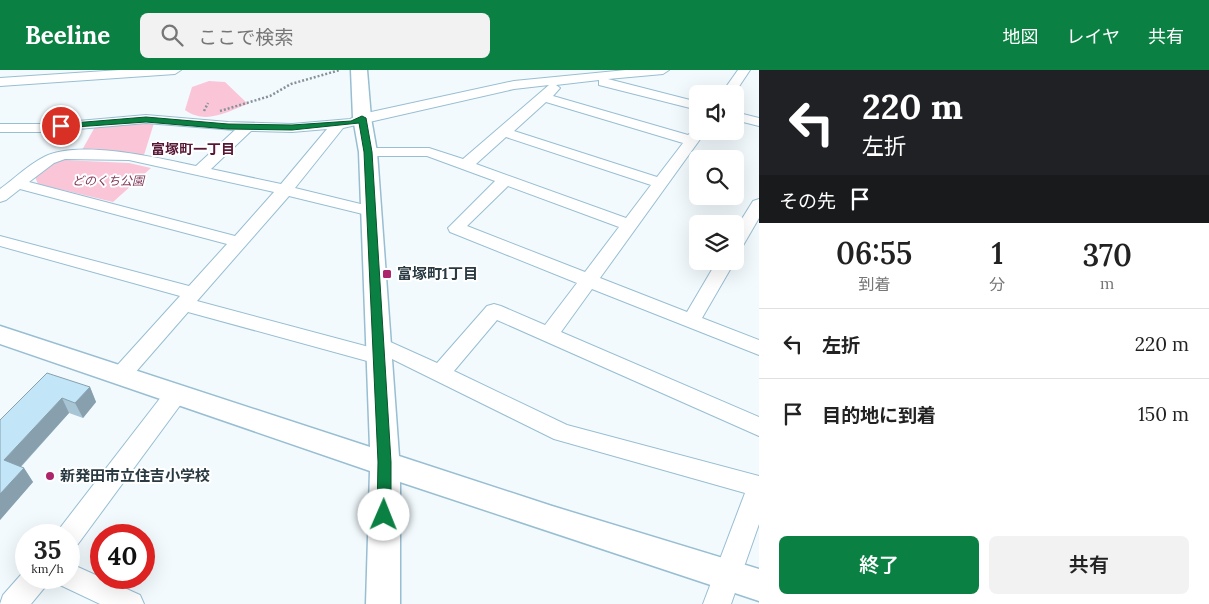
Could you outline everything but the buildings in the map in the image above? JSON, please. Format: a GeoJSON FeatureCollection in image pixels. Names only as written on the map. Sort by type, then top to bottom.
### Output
{"type":"FeatureCollection","features":[{"type":"Feature","properties":{"kind":"street"},"geometry":{"type":"LineString","coordinates":[[27,78],[46,70]]}},
{"type":"Feature","properties":{"kind":"street"},"geometry":{"type":"LineString","coordinates":[[0,82],[27,78],[175,70]]}},
{"type":"Feature","properties":{"kind":"street"},"geometry":{"type":"LineString","coordinates":[[120,376],[285,190],[350,121],[359,70]]}},
{"type":"Feature","properties":{"kind":"street"},"geometry":{"type":"LineString","coordinates":[[0,128],[44,128],[146,119],[209,125],[292,128],[350,121],[514,85],[663,70]]}},
{"type":"Feature","properties":{"kind":"street"},"geometry":{"type":"LineString","coordinates":[[653,94],[673,70]]}},
{"type":"Feature","properties":{"kind":"street"},"geometry":{"type":"LineString","coordinates":[[733,85],[744,70]]}},
{"type":"Feature","properties":{"kind":"street"},"geometry":{"type":"LineString","coordinates":[[585,77],[689,104]]}},
{"type":"Feature","properties":{"kind":"street"},"geometry":{"type":"LineString","coordinates":[[467,164],[563,80]]}},
{"type":"Feature","properties":{"kind":"street"},"geometry":{"type":"LineString","coordinates":[[544,97],[689,134]]}},
{"type":"Feature","properties":{"kind":"street"},"geometry":{"type":"LineString","coordinates":[[744,118],[759,122]]}},
{"type":"Feature","properties":{"kind":"street"},"geometry":{"type":"LineString","coordinates":[[350,121],[368,152],[385,462],[383,604]]}},
{"type":"Feature","properties":{"kind":"street"},"geometry":{"type":"LineString","coordinates":[[200,170],[247,127]]}},
{"type":"Feature","properties":{"kind":"street"},"geometry":{"type":"LineString","coordinates":[[504,132],[661,183]]}},
{"type":"Feature","properties":{"kind":"street"},"geometry":{"type":"LineString","coordinates":[[549,334],[693,140]]}},
{"type":"Feature","properties":{"kind":"street"},"geometry":{"type":"LineString","coordinates":[[368,152],[429,152],[467,164],[630,225]]}},
{"type":"Feature","properties":{"kind":"street"},"geometry":{"type":"LineString","coordinates":[[0,197],[49,160],[64,155],[129,156],[200,170],[371,212]]}},
{"type":"Feature","properties":{"kind":"street"},"geometry":{"type":"LineString","coordinates":[[507,179],[456,228],[759,348]]}},
{"type":"Feature","properties":{"kind":"street"},"geometry":{"type":"LineString","coordinates":[[18,184],[239,242]]}},
{"type":"Feature","properties":{"kind":"street"},"geometry":{"type":"LineString","coordinates":[[744,230],[759,204]]}},
{"type":"Feature","properties":{"kind":"street"},"geometry":{"type":"LineString","coordinates":[[0,241],[188,299],[378,350],[441,373],[562,433],[759,488],[717,604]]}},
{"type":"Feature","properties":{"kind":"street"},"geometry":{"type":"LineString","coordinates":[[691,321],[721,270]]}},
{"type":"Feature","properties":{"kind":"street"},"geometry":{"type":"LineString","coordinates":[[441,373],[494,311],[759,427]]}},
{"type":"Feature","properties":{"kind":"street"},"geometry":{"type":"LineString","coordinates":[[0,335],[385,462],[552,520],[759,585]]}},
{"type":"Feature","properties":{"kind":"street"},"geometry":{"type":"LineString","coordinates":[[78,524],[176,394]]}},
{"type":"Feature","properties":{"kind":"street"},"geometry":{"type":"LineString","coordinates":[[80,581],[130,604]]}},
{"type":"Feature","properties":{"kind":"street"},"geometry":{"type":"LineString","coordinates":[[13,604],[26,589]]}},
{"type":"Feature","properties":{"kind":"path"},"geometry":{"type":"LineString","coordinates":[[209,125],[214,114],[225,108],[270,96],[291,84],[340,70]]}},
{"type":"Feature","properties":{"kind":"green space"},"geometry":{"type":"Polygon","coordinates":[[[209,81],[225,82],[248,104],[216,116],[208,117],[201,117],[185,110],[192,87],[209,81]]]}},
{"type":"Feature","properties":{"kind":"green space"},"geometry":{"type":"Polygon","coordinates":[[[130,122],[154,123],[144,155],[81,152],[96,125],[130,122]]]}},
{"type":"Feature","properties":{"kind":"green space","name":"どのくち公園"},"geometry":{"type":"Polygon","coordinates":[[[63,160],[129,163],[151,168],[113,202],[38,184],[35,177],[53,163],[63,160]]]}},
{"type":"Feature","properties":{"kind":"place","name":"富塚町1丁目"},"geometry":{"type":"Point","coordinates":[387,274]}},
{"type":"Feature","properties":{"kind":"place","name":"新発田市立住吉小学校"},"geometry":{"type":"Point","coordinates":[50,476]}},
{"type":"Feature","properties":{"kind":"district","name":"富塚町一丁目"},"geometry":{"type":"Point","coordinates":[193,149]}},
{"type":"Feature","properties":{"kind":"route"},"geometry":{"type":"LineString","coordinates":[[61,126],[146,119],[228,126],[292,128],[353,123],[362,118],[368,152],[385,462],[384,515]]}}]}
